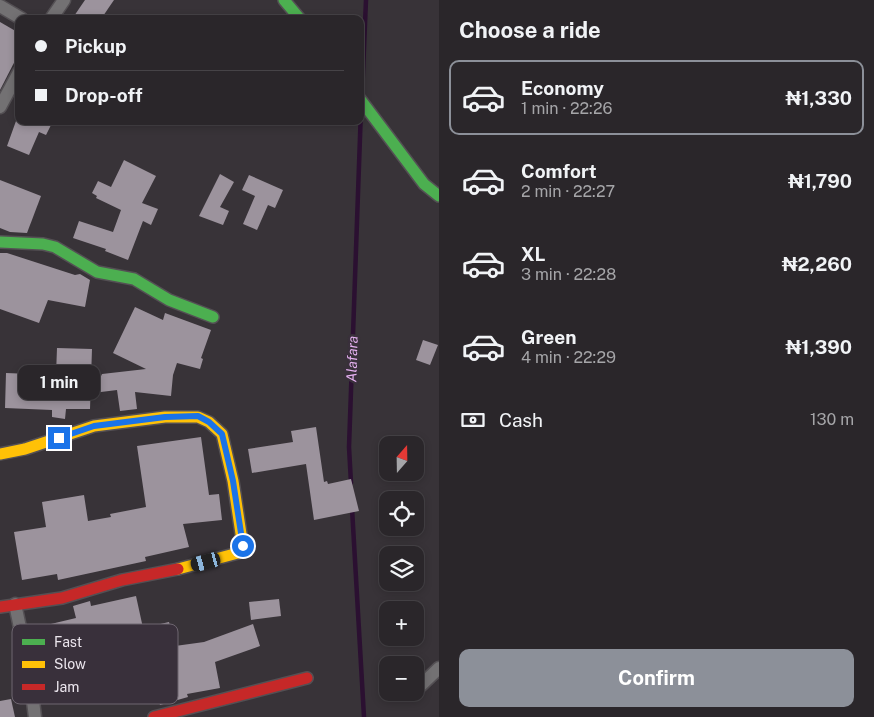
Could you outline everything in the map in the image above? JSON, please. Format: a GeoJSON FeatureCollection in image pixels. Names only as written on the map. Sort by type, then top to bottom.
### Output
{"type":"FeatureCollection","features":[{"type":"Feature","properties":{"kind":"street"},"geometry":{"type":"LineString","coordinates":[[54,15],[64,0]]}},
{"type":"Feature","properties":{"kind":"street"},"geometry":{"type":"LineString","coordinates":[[284,0],[297,15]]}},
{"type":"Feature","properties":{"kind":"street"},"geometry":{"type":"LineString","coordinates":[[0,6],[15,15]]}},
{"type":"Feature","properties":{"kind":"street"},"geometry":{"type":"LineString","coordinates":[[0,107],[15,79]]}},
{"type":"Feature","properties":{"kind":"street"},"geometry":{"type":"LineString","coordinates":[[364,104],[424,184],[439,196]]}},
{"type":"Feature","properties":{"kind":"street"},"geometry":{"type":"LineString","coordinates":[[0,242],[44,244],[55,247],[97,272],[134,279],[169,300],[213,317]]}},
{"type":"Feature","properties":{"kind":"street"},"geometry":{"type":"LineString","coordinates":[[0,454],[25,449],[94,426],[165,417],[198,416],[209,422],[222,434],[241,526],[243,546],[238,553],[174,570],[122,580],[62,598],[0,607]]}},
{"type":"Feature","properties":{"kind":"street"},"geometry":{"type":"LineString","coordinates":[[15,604],[19,624]]}},
{"type":"Feature","properties":{"kind":"street"},"geometry":{"type":"LineString","coordinates":[[424,682],[439,668]]}},
{"type":"Feature","properties":{"kind":"street"},"geometry":{"type":"LineString","coordinates":[[154,717],[307,678]]}},
{"type":"Feature","properties":{"kind":"street"},"geometry":{"type":"LineString","coordinates":[[33,704],[34,717]]}},
{"type":"Feature","properties":{"kind":"building"},"geometry":{"type":"Polygon","coordinates":[[[85,0],[114,0],[104,15],[75,15],[85,0]]]}},
{"type":"Feature","properties":{"kind":"building"},"geometry":{"type":"Polygon","coordinates":[[[0,22],[15,31],[15,61],[0,90],[0,22]]]}},
{"type":"Feature","properties":{"kind":"building"},"geometry":{"type":"Polygon","coordinates":[[[15,124],[51,125],[46,135],[39,132],[29,155],[7,146],[15,124]]]}},
{"type":"Feature","properties":{"kind":"building"},"geometry":{"type":"Polygon","coordinates":[[[124,160],[156,176],[142,203],[158,209],[151,225],[143,221],[128,260],[105,251],[106,249],[73,238],[79,221],[113,232],[121,210],[96,198],[97,196],[92,193],[98,181],[111,187],[124,160]]]}},
{"type":"Feature","properties":{"kind":"building"},"geometry":{"type":"Polygon","coordinates":[[[220,174],[234,182],[220,207],[229,211],[223,225],[199,216],[220,174]]]}},
{"type":"Feature","properties":{"kind":"building"},"geometry":{"type":"Polygon","coordinates":[[[249,175],[283,190],[275,208],[268,205],[257,230],[243,224],[255,196],[242,190],[249,175]]]}},
{"type":"Feature","properties":{"kind":"building"},"geometry":{"type":"Polygon","coordinates":[[[0,180],[41,196],[27,233],[10,232],[0,228],[0,180]]]}},
{"type":"Feature","properties":{"kind":"building"},"geometry":{"type":"Polygon","coordinates":[[[0,253],[7,253],[75,275],[80,274],[90,280],[85,307],[48,300],[39,323],[0,309],[0,253]]]}},
{"type":"Feature","properties":{"kind":"building"},"geometry":{"type":"Polygon","coordinates":[[[135,307],[163,320],[165,313],[211,330],[201,358],[203,359],[200,369],[177,363],[173,375],[171,396],[135,392],[137,409],[120,411],[117,390],[93,393],[102,374],[146,369],[113,353],[135,307]]]}},
{"type":"Feature","properties":{"kind":"building"},"geometry":{"type":"Polygon","coordinates":[[[423,340],[438,345],[430,365],[416,360],[423,340]]]}},
{"type":"Feature","properties":{"kind":"building"},"geometry":{"type":"Polygon","coordinates":[[[57,348],[92,349],[90,409],[66,409],[65,419],[52,417],[52,410],[5,408],[6,373],[56,375],[57,348]]]}},
{"type":"Feature","properties":{"kind":"building"},"geometry":{"type":"Polygon","coordinates":[[[316,427],[324,482],[327,481],[328,484],[351,479],[359,511],[314,520],[306,464],[252,473],[248,449],[293,442],[291,431],[316,427]]]}},
{"type":"Feature","properties":{"kind":"building"},"geometry":{"type":"Polygon","coordinates":[[[201,437],[209,495],[219,494],[222,520],[183,524],[189,547],[145,557],[146,561],[58,580],[57,574],[22,580],[14,532],[46,527],[42,502],[84,495],[88,521],[111,517],[110,514],[146,507],[137,446],[201,437]]]}},
{"type":"Feature","properties":{"kind":"building"},"geometry":{"type":"Polygon","coordinates":[[[136,596],[142,624],[51,624],[76,618],[73,606],[90,601],[91,606],[136,596]]]}},
{"type":"Feature","properties":{"kind":"building"},"geometry":{"type":"Polygon","coordinates":[[[279,599],[281,616],[251,620],[249,602],[279,599]]]}},
{"type":"Feature","properties":{"kind":"building"},"geometry":{"type":"Polygon","coordinates":[[[253,624],[260,646],[215,662],[220,688],[187,694],[188,697],[178,700],[178,646],[204,642],[253,624]]]}},
{"type":"Feature","properties":{"kind":"building"},"geometry":{"type":"Polygon","coordinates":[[[11,699],[15,717],[0,717],[0,701],[11,699]]]}},
{"type":"Feature","properties":{"kind":"waterway","name":"Alafara"},"geometry":{"type":"LineString","coordinates":[[364,48],[366,0]]}},
{"type":"Feature","properties":{"kind":"waterway","name":"Alafara"},"geometry":{"type":"LineString","coordinates":[[351,483],[349,447],[360,125]]}},
{"type":"Feature","properties":{"kind":"waterway","name":"Alafara"},"geometry":{"type":"LineString","coordinates":[[352,508],[364,717]]}},
{"type":"Feature","properties":{"kind":"traffic: fast"},"geometry":{"type":"LineString","coordinates":[[284,0],[297,15]]}},
{"type":"Feature","properties":{"kind":"traffic: fast"},"geometry":{"type":"LineString","coordinates":[[364,104],[424,184],[439,196]]}},
{"type":"Feature","properties":{"kind":"traffic: fast"},"geometry":{"type":"LineString","coordinates":[[0,242],[43,244],[55,247],[97,272],[134,279],[169,300],[213,317]]}},
{"type":"Feature","properties":{"kind":"traffic: slow"},"geometry":{"type":"LineString","coordinates":[[0,454],[25,449],[94,426],[165,417],[198,417],[209,422],[222,434],[233,481],[243,547],[238,553],[178,569]]}},
{"type":"Feature","properties":{"kind":"traffic: jam"},"geometry":{"type":"LineString","coordinates":[[0,607],[62,598],[122,580],[178,569]]}},
{"type":"Feature","properties":{"kind":"traffic: jam"},"geometry":{"type":"LineString","coordinates":[[154,717],[307,678]]}},
{"type":"Feature","properties":{"kind":"route"},"geometry":{"type":"LineString","coordinates":[[59,438],[94,426],[165,417],[198,416],[209,422],[222,434],[233,481],[243,546]]}}]}
